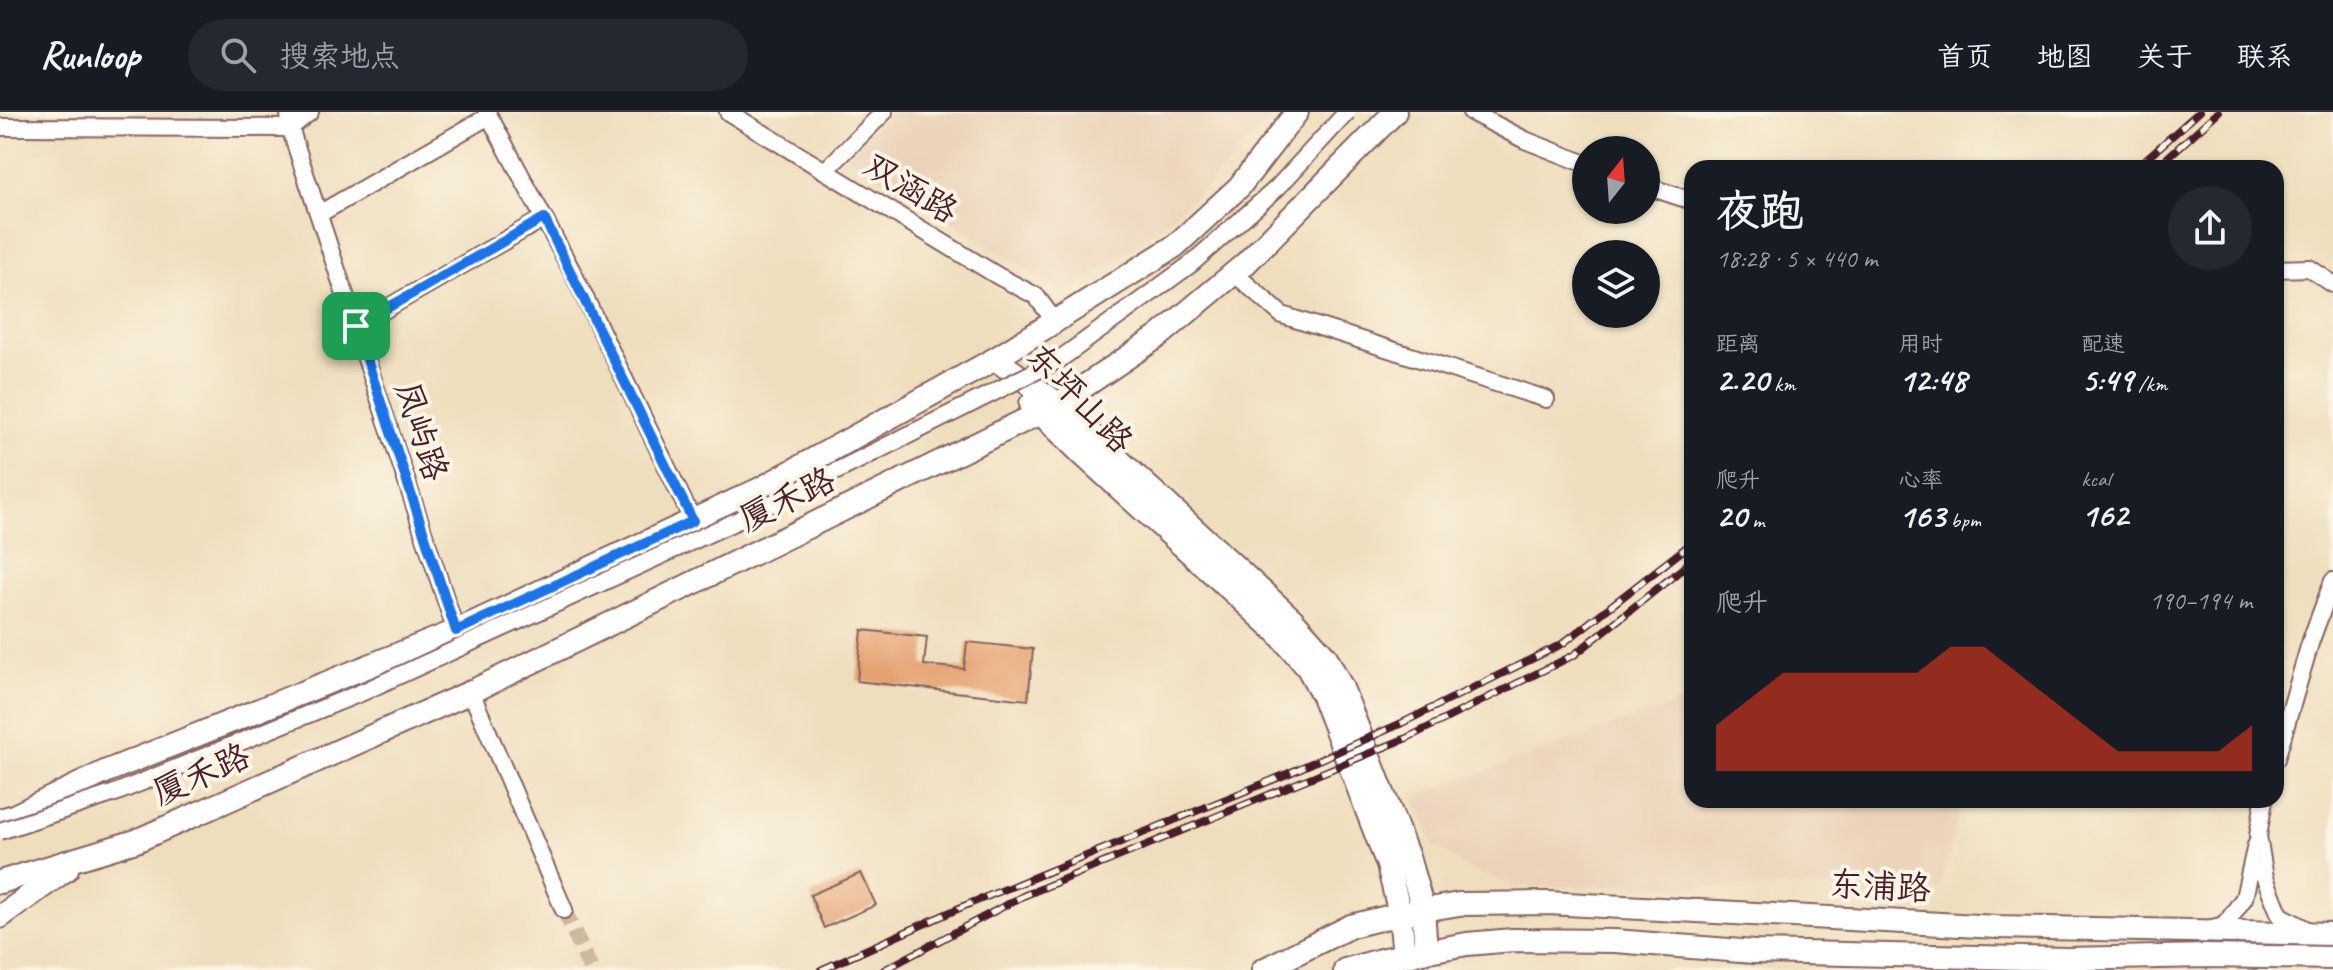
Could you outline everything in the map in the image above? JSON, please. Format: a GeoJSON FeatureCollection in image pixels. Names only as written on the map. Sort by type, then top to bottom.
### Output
{"type":"FeatureCollection","features":[{"type":"Feature","properties":{"kind":"main road","name":"厦禾路"},"geometry":{"type":"LineString","coordinates":[[0,820],[107,771],[456,631],[760,489],[995,359],[1175,246],[1239,187],[1297,112]]}},
{"type":"Feature","properties":{"kind":"main road","name":"厦禾路"},"geometry":{"type":"LineString","coordinates":[[0,882],[136,841],[471,692],[1048,408],[1159,336],[1234,273],[1395,112]]}},
{"type":"Feature","properties":{"kind":"main road","name":"东坪山路"},"geometry":{"type":"LineString","coordinates":[[995,359],[1278,633],[1308,668],[1323,696],[1388,865],[1391,916],[1415,957]]}},
{"type":"Feature","properties":{"kind":"main road","name":"东坪山路"},"geometry":{"type":"LineString","coordinates":[[1048,408],[1292,619],[1319,648],[1342,688],[1408,857],[1423,909],[1415,957]]}},
{"type":"Feature","properties":{"kind":"main road"},"geometry":{"type":"LineString","coordinates":[[0,917],[83,857]]}},
{"type":"Feature","properties":{"kind":"main road","name":"东浦路"},"geometry":{"type":"LineString","coordinates":[[1263,970],[1351,926],[1459,904],[1548,903],[1997,927],[2324,934]]}},
{"type":"Feature","properties":{"kind":"main road","name":"东浦路"},"geometry":{"type":"LineString","coordinates":[[1345,970],[1467,944],[1513,940],[1615,941],[1754,952],[2067,959],[2206,956],[2333,958]]}},
{"type":"Feature","properties":{"kind":"street"},"geometry":{"type":"LineString","coordinates":[[0,127],[290,120],[310,112]]}},
{"type":"Feature","properties":{"kind":"street","name":"双涵路"},"geometry":{"type":"LineString","coordinates":[[728,112],[1036,296],[1056,323]]}},
{"type":"Feature","properties":{"kind":"street"},"geometry":{"type":"LineString","coordinates":[[825,171],[884,112]]}},
{"type":"Feature","properties":{"kind":"street"},"geometry":{"type":"LineString","coordinates":[[0,831],[115,793],[365,691],[745,517],[1060,359],[1191,264],[1277,188],[1347,112]]}},
{"type":"Feature","properties":{"kind":"street"},"geometry":{"type":"LineString","coordinates":[[1471,112],[1525,140],[1572,158]]}},
{"type":"Feature","properties":{"kind":"street"},"geometry":{"type":"LineString","coordinates":[[319,214],[488,114],[544,218],[693,521]]}},
{"type":"Feature","properties":{"kind":"street","name":"凤屿路"},"geometry":{"type":"LineString","coordinates":[[290,120],[456,631]]}},
{"type":"Feature","properties":{"kind":"street"},"geometry":{"type":"LineString","coordinates":[[1660,191],[1684,198]]}},
{"type":"Feature","properties":{"kind":"street"},"geometry":{"type":"LineString","coordinates":[[356,326],[544,218]]}},
{"type":"Feature","properties":{"kind":"street"},"geometry":{"type":"LineString","coordinates":[[2284,269],[2309,268],[2333,284]]}},
{"type":"Feature","properties":{"kind":"street"},"geometry":{"type":"LineString","coordinates":[[1234,273],[1282,315],[1546,399]]}},
{"type":"Feature","properties":{"kind":"street"},"geometry":{"type":"LineString","coordinates":[[2284,732],[2311,640],[2333,581]]}},
{"type":"Feature","properties":{"kind":"street"},"geometry":{"type":"LineString","coordinates":[[471,692],[564,910]]}},
{"type":"Feature","properties":{"kind":"street"},"geometry":{"type":"LineString","coordinates":[[2197,931],[2225,925],[2244,898],[2263,808]]}},
{"type":"Feature","properties":{"kind":"street"},"geometry":{"type":"LineString","coordinates":[[2258,836],[2265,878],[2280,915],[2324,934]]}},
{"type":"Feature","properties":{"kind":"street","name":"东浦路"},"geometry":{"type":"LineString","coordinates":[[1929,954],[1960,970]]}},
{"type":"Feature","properties":{"kind":"shaded area"},"geometry":{"type":"Polygon","coordinates":[[[891,112],[1277,112],[1201,192],[1136,246],[1065,293],[846,156],[891,112]]]}},
{"type":"Feature","properties":{"kind":"shaded area"},"geometry":{"type":"Polygon","coordinates":[[[1684,701],[1684,808],[1960,808],[1940,888],[1518,886],[1470,870],[1434,845],[1415,796],[1684,701]]]}},
{"type":"Feature","properties":{"kind":"building"},"geometry":{"type":"Polygon","coordinates":[[[862,630],[927,637],[924,665],[964,669],[967,642],[1033,649],[1028,700],[857,681],[862,630]]]}},
{"type":"Feature","properties":{"kind":"building"},"geometry":{"type":"Polygon","coordinates":[[[861,873],[876,905],[824,928],[810,895],[861,873]]]}},
{"type":"Feature","properties":{"kind":"tunnel"},"geometry":{"type":"LineString","coordinates":[[564,910],[591,970]]}},
{"type":"Feature","properties":{"kind":"railway"},"geometry":{"type":"LineString","coordinates":[[2145,160],[2199,112]]}},
{"type":"Feature","properties":{"kind":"railway"},"geometry":{"type":"LineString","coordinates":[[2165,160],[2218,112]]}},
{"type":"Feature","properties":{"kind":"railway"},"geometry":{"type":"LineString","coordinates":[[821,970],[964,906],[1287,774],[1402,723],[1562,644],[1684,549]]}},
{"type":"Feature","properties":{"kind":"railway"},"geometry":{"type":"LineString","coordinates":[[884,970],[1023,896],[1409,737],[1574,655],[1684,567]]}},
{"type":"Feature","properties":{"kind":"route"},"geometry":{"type":"LineString","coordinates":[[544,218],[693,521],[456,631],[356,326],[544,218]]}}]}
